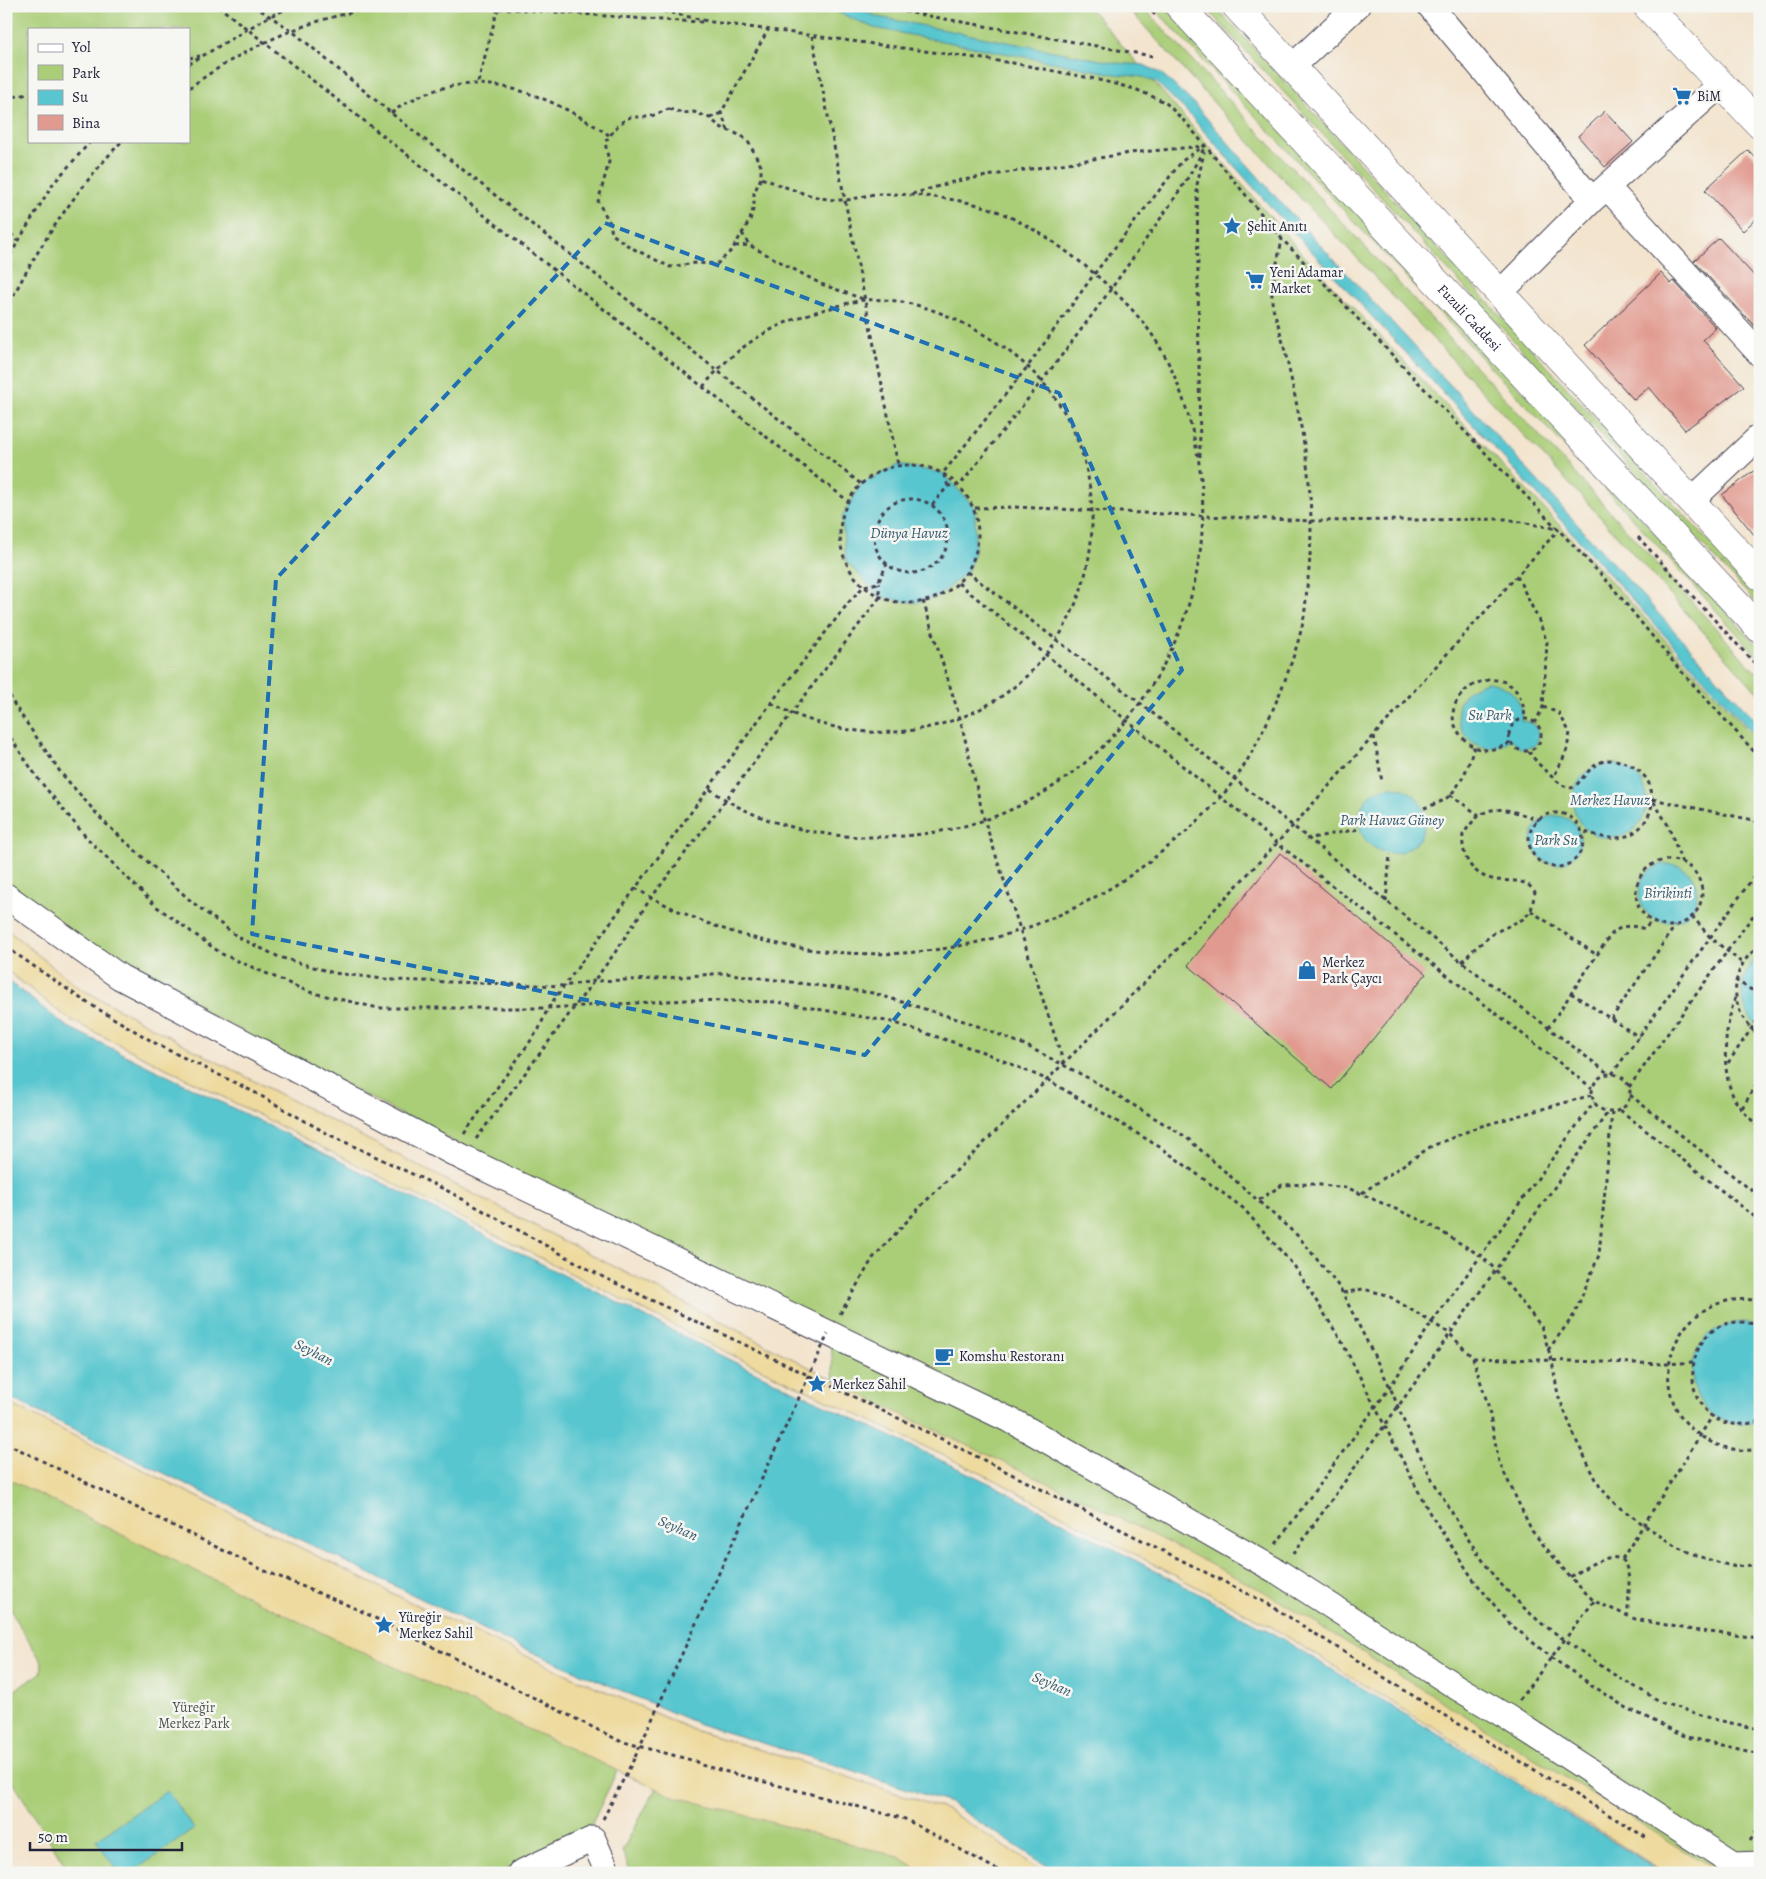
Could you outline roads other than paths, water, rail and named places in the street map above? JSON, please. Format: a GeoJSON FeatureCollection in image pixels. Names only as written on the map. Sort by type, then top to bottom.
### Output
{"type":"FeatureCollection","features":[{"type":"Feature","properties":{"kind":"main road","name":"Fuzuli Caddesi"},"geometry":{"type":"LineString","coordinates":[[1179,6],[1760,629]]}},
{"type":"Feature","properties":{"kind":"main road"},"geometry":{"type":"LineString","coordinates":[[1236,6],[1760,576]]}},
{"type":"Feature","properties":{"kind":"main road"},"geometry":{"type":"LineString","coordinates":[[1647,6],[1760,125]]}},
{"type":"Feature","properties":{"kind":"street"},"geometry":{"type":"LineString","coordinates":[[1292,67],[1357,6]]}},
{"type":"Feature","properties":{"kind":"street"},"geometry":{"type":"LineString","coordinates":[[1430,6],[1599,194],[1760,354]]}},
{"type":"Feature","properties":{"kind":"street"},"geometry":{"type":"LineString","coordinates":[[1499,294],[1599,194],[1721,84]]}},
{"type":"Feature","properties":{"kind":"street"},"geometry":{"type":"LineString","coordinates":[[1691,501],[1760,436]]}},
{"type":"Feature","properties":{"kind":"street"},"geometry":{"type":"LineString","coordinates":[[6,896],[120,977],[456,1154],[833,1325],[1018,1424],[1271,1568],[1458,1688],[1507,1716],[1734,1865],[1760,1864]]}},
{"type":"Feature","properties":{"kind":"street"},"geometry":{"type":"LineString","coordinates":[[520,1873],[593,1839],[608,1873]]}},
{"type":"Feature","properties":{"kind":"water"},"geometry":{"type":"Polygon","coordinates":[[[823,6],[852,6],[878,17],[1116,63],[1144,65],[1162,74],[1194,104],[1284,206],[1454,389],[1760,725],[1760,741],[1537,494],[1276,213],[1186,111],[1156,82],[1143,77],[1114,74],[874,28],[823,6]]]}},
{"type":"Feature","properties":{"kind":"water","name":"Dünya Havuz"},"geometry":{"type":"Polygon","coordinates":[[[898,465],[943,473],[975,508],[975,552],[967,572],[937,597],[914,603],[880,597],[846,561],[842,518],[861,484],[898,465]]]}},
{"type":"Feature","properties":{"kind":"water","name":"Su Park"},"geometry":{"type":"Polygon","coordinates":[[[1488,682],[1502,686],[1514,694],[1520,706],[1521,721],[1531,723],[1537,729],[1538,737],[1535,746],[1521,749],[1511,739],[1496,747],[1482,747],[1470,740],[1462,729],[1458,715],[1460,701],[1470,690],[1488,682]]]}},
{"type":"Feature","properties":{"kind":"water","name":"Merkez Havuz"},"geometry":{"type":"Polygon","coordinates":[[[1603,764],[1617,764],[1631,770],[1641,780],[1647,794],[1647,808],[1641,822],[1631,832],[1617,838],[1603,838],[1589,832],[1579,822],[1573,808],[1573,794],[1579,780],[1589,770],[1603,764]]]}},
{"type":"Feature","properties":{"kind":"water","name":"Park Havuz Güney"},"geometry":{"type":"Polygon","coordinates":[[[1392,787],[1405,790],[1415,797],[1422,807],[1425,820],[1422,833],[1415,843],[1405,850],[1392,853],[1379,850],[1369,843],[1362,833],[1359,820],[1362,807],[1369,797],[1379,790],[1392,787]]]}},
{"type":"Feature","properties":{"kind":"water","name":"Park Su"},"geometry":{"type":"Polygon","coordinates":[[[1551,816],[1561,816],[1573,823],[1580,835],[1580,845],[1573,857],[1561,864],[1551,864],[1543,860],[1536,853],[1532,845],[1532,835],[1536,827],[1543,820],[1551,816]]]}},
{"type":"Feature","properties":{"kind":"water","name":"Birikinti"},"geometry":{"type":"Polygon","coordinates":[[[1662,864],[1674,864],[1689,872],[1697,887],[1697,899],[1689,914],[1674,922],[1662,922],[1647,914],[1639,899],[1639,887],[1647,872],[1662,864]]]}},
{"type":"Feature","properties":{"kind":"water"},"geometry":{"type":"Polygon","coordinates":[[[1760,955],[1760,1029],[1747,1011],[1743,1002],[1742,992],[1746,973],[1760,955]]]}},
{"type":"Feature","properties":{"kind":"water","name":"Seyhan"},"geometry":{"type":"Polygon","coordinates":[[[6,979],[66,1026],[310,1146],[736,1363],[993,1485],[1269,1631],[1664,1873],[1058,1873],[950,1803],[836,1765],[699,1724],[516,1645],[6,1396],[6,979]]]}},
{"type":"Feature","properties":{"kind":"water"},"geometry":{"type":"Polygon","coordinates":[[[1744,1322],[1760,1326],[1760,1421],[1734,1423],[1714,1416],[1700,1401],[1693,1382],[1693,1362],[1702,1344],[1718,1329],[1744,1322]]]}},
{"type":"Feature","properties":{"kind":"water"},"geometry":{"type":"Polygon","coordinates":[[[167,1791],[194,1829],[131,1873],[119,1873],[96,1840],[167,1791]]]}},
{"type":"Feature","properties":{"kind":"place","name":"BiM"},"geometry":{"type":"Point","coordinates":[1682,96]}},
{"type":"Feature","properties":{"kind":"place","name":"Şehit Anıtı"},"geometry":{"type":"Point","coordinates":[1232,226]}},
{"type":"Feature","properties":{"kind":"place","name":"Yeni Adamar Market"},"geometry":{"type":"Point","coordinates":[1255,280]}},
{"type":"Feature","properties":{"kind":"place","name":"Merkez Park Çaycı"},"geometry":{"type":"Point","coordinates":[1307,970]}},
{"type":"Feature","properties":{"kind":"place","name":"Komshu Restoranı"},"geometry":{"type":"Point","coordinates":[944,1356]}},
{"type":"Feature","properties":{"kind":"place","name":"Merkez Sahil"},"geometry":{"type":"Point","coordinates":[817,1384]}},
{"type":"Feature","properties":{"kind":"place","name":"Yüreğir Merkez Sahil"},"geometry":{"type":"Point","coordinates":[384,1625]}},
{"type":"Feature","properties":{"kind":"park label","name":"Yüreğir Merkez Park"},"geometry":{"type":"Point","coordinates":[194,1715]}}]}
